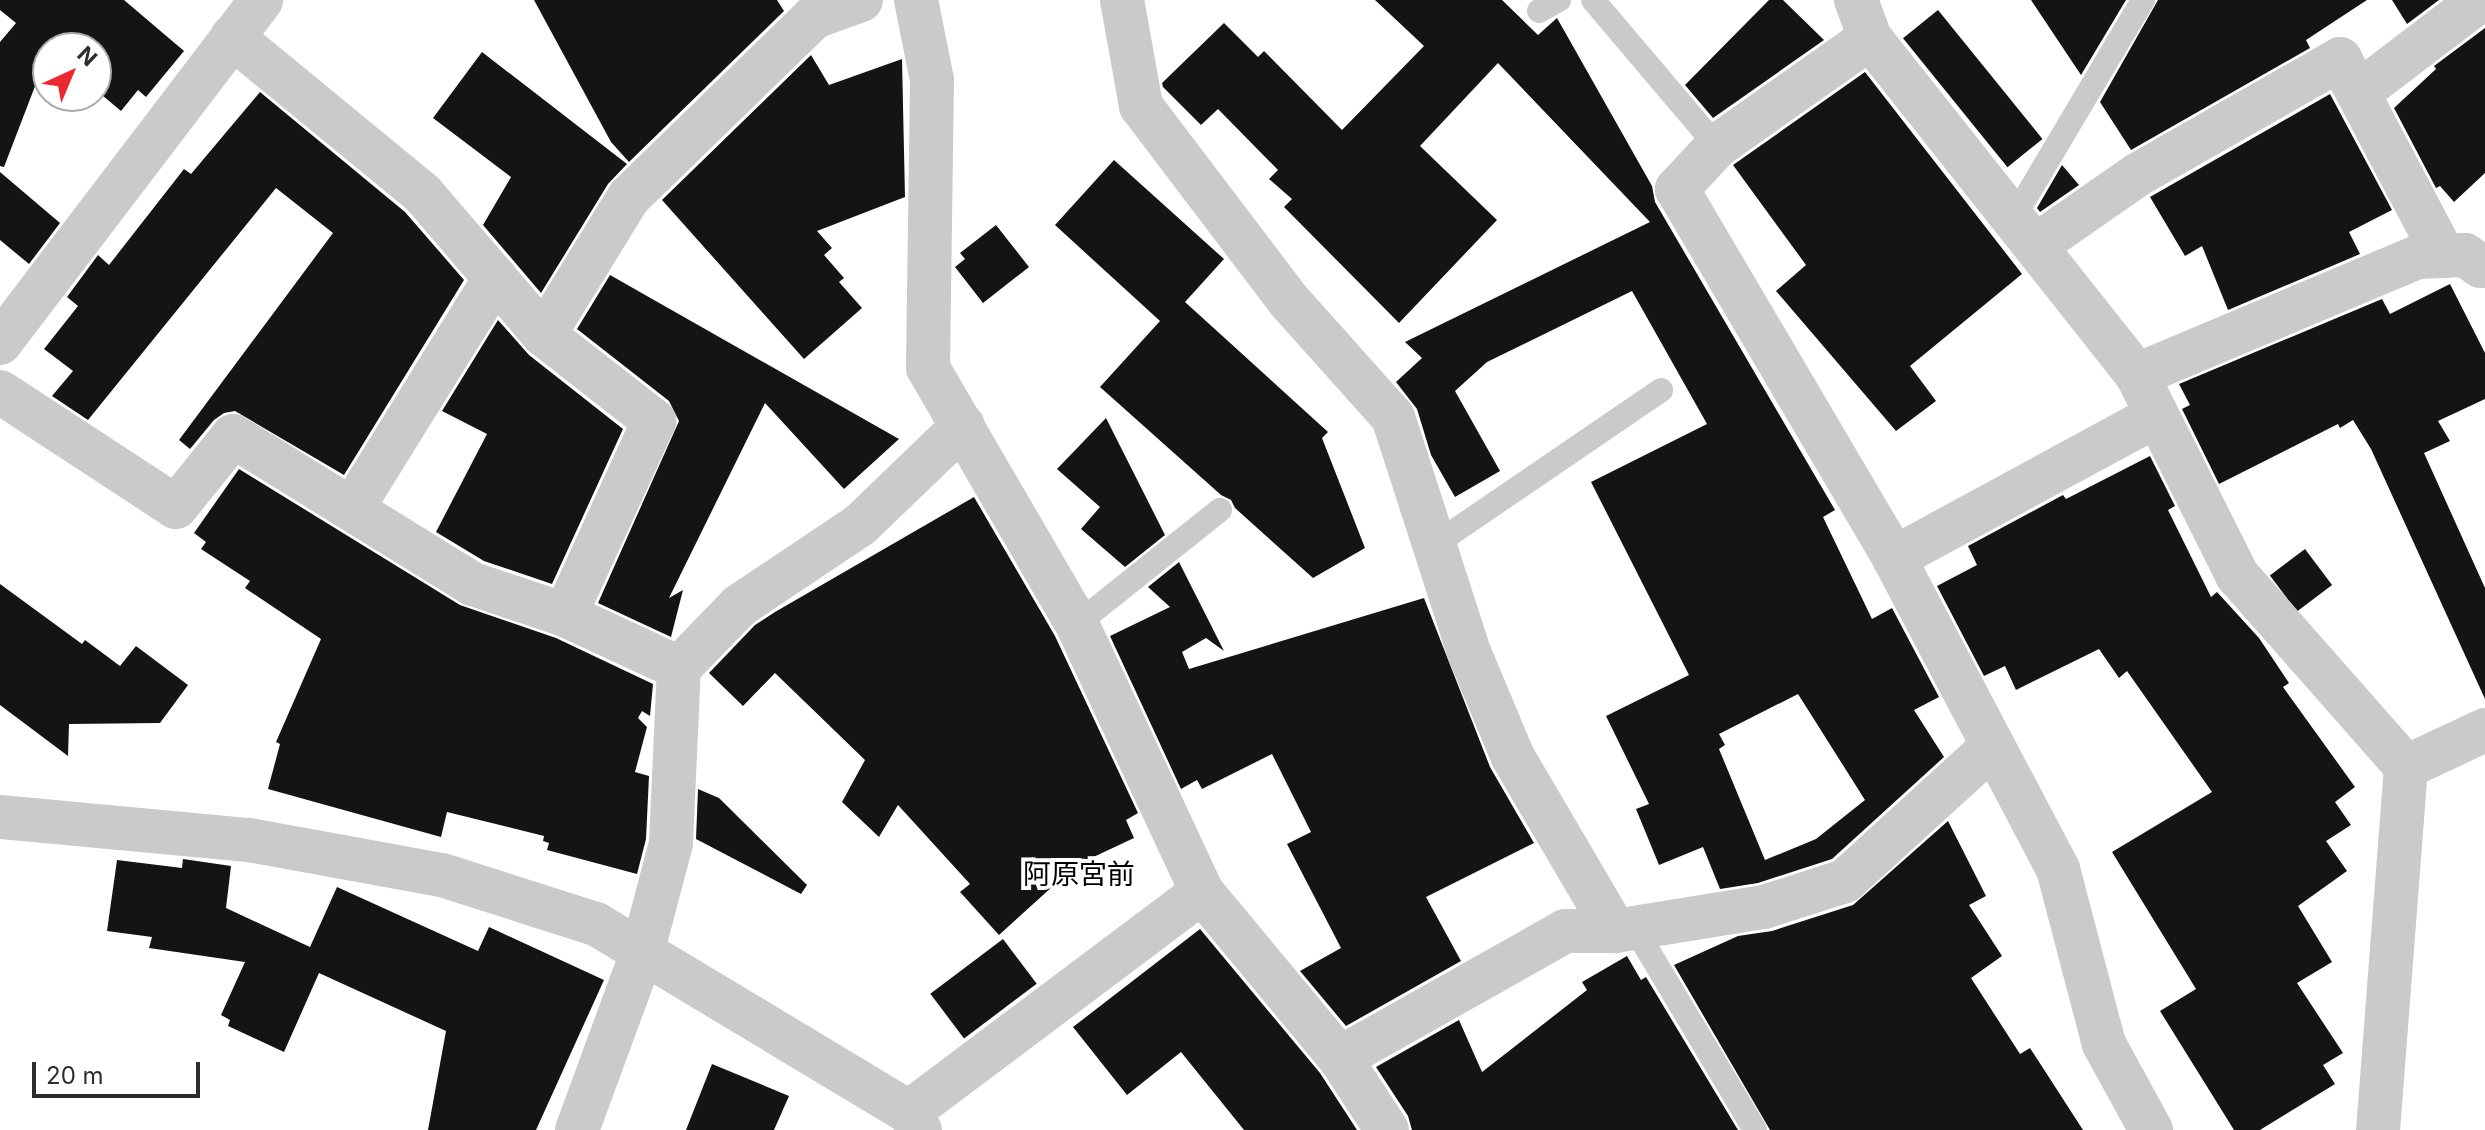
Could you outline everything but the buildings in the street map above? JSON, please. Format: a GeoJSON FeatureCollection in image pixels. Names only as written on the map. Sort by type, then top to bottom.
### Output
{"type":"FeatureCollection","features":[{"type":"Feature","properties":{"kind":"street"},"geometry":{"type":"LineString","coordinates":[[0,343],[261,0]]}},
{"type":"Feature","properties":{"kind":"street"},"geometry":{"type":"LineString","coordinates":[[544,335],[629,197],[814,17],[861,0]]}},
{"type":"Feature","properties":{"kind":"street"},"geometry":{"type":"LineString","coordinates":[[916,0],[932,80],[928,368],[1077,624],[1202,892],[1340,1058],[1387,1130]]}},
{"type":"Feature","properties":{"kind":"street"},"geometry":{"type":"LineString","coordinates":[[1122,0],[1141,106],[1290,302],[1393,417],[1469,652],[1513,757],[1624,929]]}},
{"type":"Feature","properties":{"kind":"street"},"geometry":{"type":"LineString","coordinates":[[2358,93],[2480,0]]}},
{"type":"Feature","properties":{"kind":"street"},"geometry":{"type":"LineString","coordinates":[[2151,1130],[2104,1044],[2058,869],[1894,558],[1677,189],[1717,146],[1863,19],[2137,375],[2237,575],[2406,767],[2378,1130]]}},
{"type":"Feature","properties":{"kind":"street"},"geometry":{"type":"LineString","coordinates":[[232,37],[423,194],[544,335],[654,421],[565,615]]}},
{"type":"Feature","properties":{"kind":"street"},"geometry":{"type":"LineString","coordinates":[[2024,232],[2137,175],[2340,59],[2358,93],[2465,260]]}},
{"type":"Feature","properties":{"kind":"street"},"geometry":{"type":"LineString","coordinates":[[2137,375],[2418,257],[2465,260]]}},
{"type":"Feature","properties":{"kind":"street"},"geometry":{"type":"LineString","coordinates":[[352,509],[495,278]]}},
{"type":"Feature","properties":{"kind":"street"},"geometry":{"type":"LineString","coordinates":[[0,392],[176,507],[233,436],[473,584],[565,615],[679,668]]}},
{"type":"Feature","properties":{"kind":"street"},"geometry":{"type":"LineString","coordinates":[[1894,558],[2157,415]]}},
{"type":"Feature","properties":{"kind":"street"},"geometry":{"type":"LineString","coordinates":[[577,1130],[642,953],[671,843],[679,668],[739,606],[860,525],[963,426]]}},
{"type":"Feature","properties":{"kind":"street"},"geometry":{"type":"LineString","coordinates":[[2406,767],[2485,730]]}},
{"type":"Feature","properties":{"kind":"street"},"geometry":{"type":"LineString","coordinates":[[1340,1058],[1565,931],[1624,929],[1764,907],[1845,881],[1993,746]]}},
{"type":"Feature","properties":{"kind":"street"},"geometry":{"type":"LineString","coordinates":[[0,817],[249,840],[442,875],[596,924],[914,1121],[1202,892]]}},
{"type":"Feature","properties":{"kind":"lane"},"geometry":{"type":"LineString","coordinates":[[1593,0],[1717,146]]}},
{"type":"Feature","properties":{"kind":"lane"},"geometry":{"type":"LineString","coordinates":[[2024,232],[2143,0]]}},
{"type":"Feature","properties":{"kind":"lane"},"geometry":{"type":"LineString","coordinates":[[1434,545],[1661,390]]}},
{"type":"Feature","properties":{"kind":"lane"},"geometry":{"type":"LineString","coordinates":[[1077,624],[1220,510]]}},
{"type":"Feature","properties":{"kind":"lane"},"geometry":{"type":"LineString","coordinates":[[1624,929],[1755,1130]]}},
{"type":"Feature","properties":{"kind":"district","name":"阿原宮前"},"geometry":{"type":"Point","coordinates":[1079,874]}}]}
